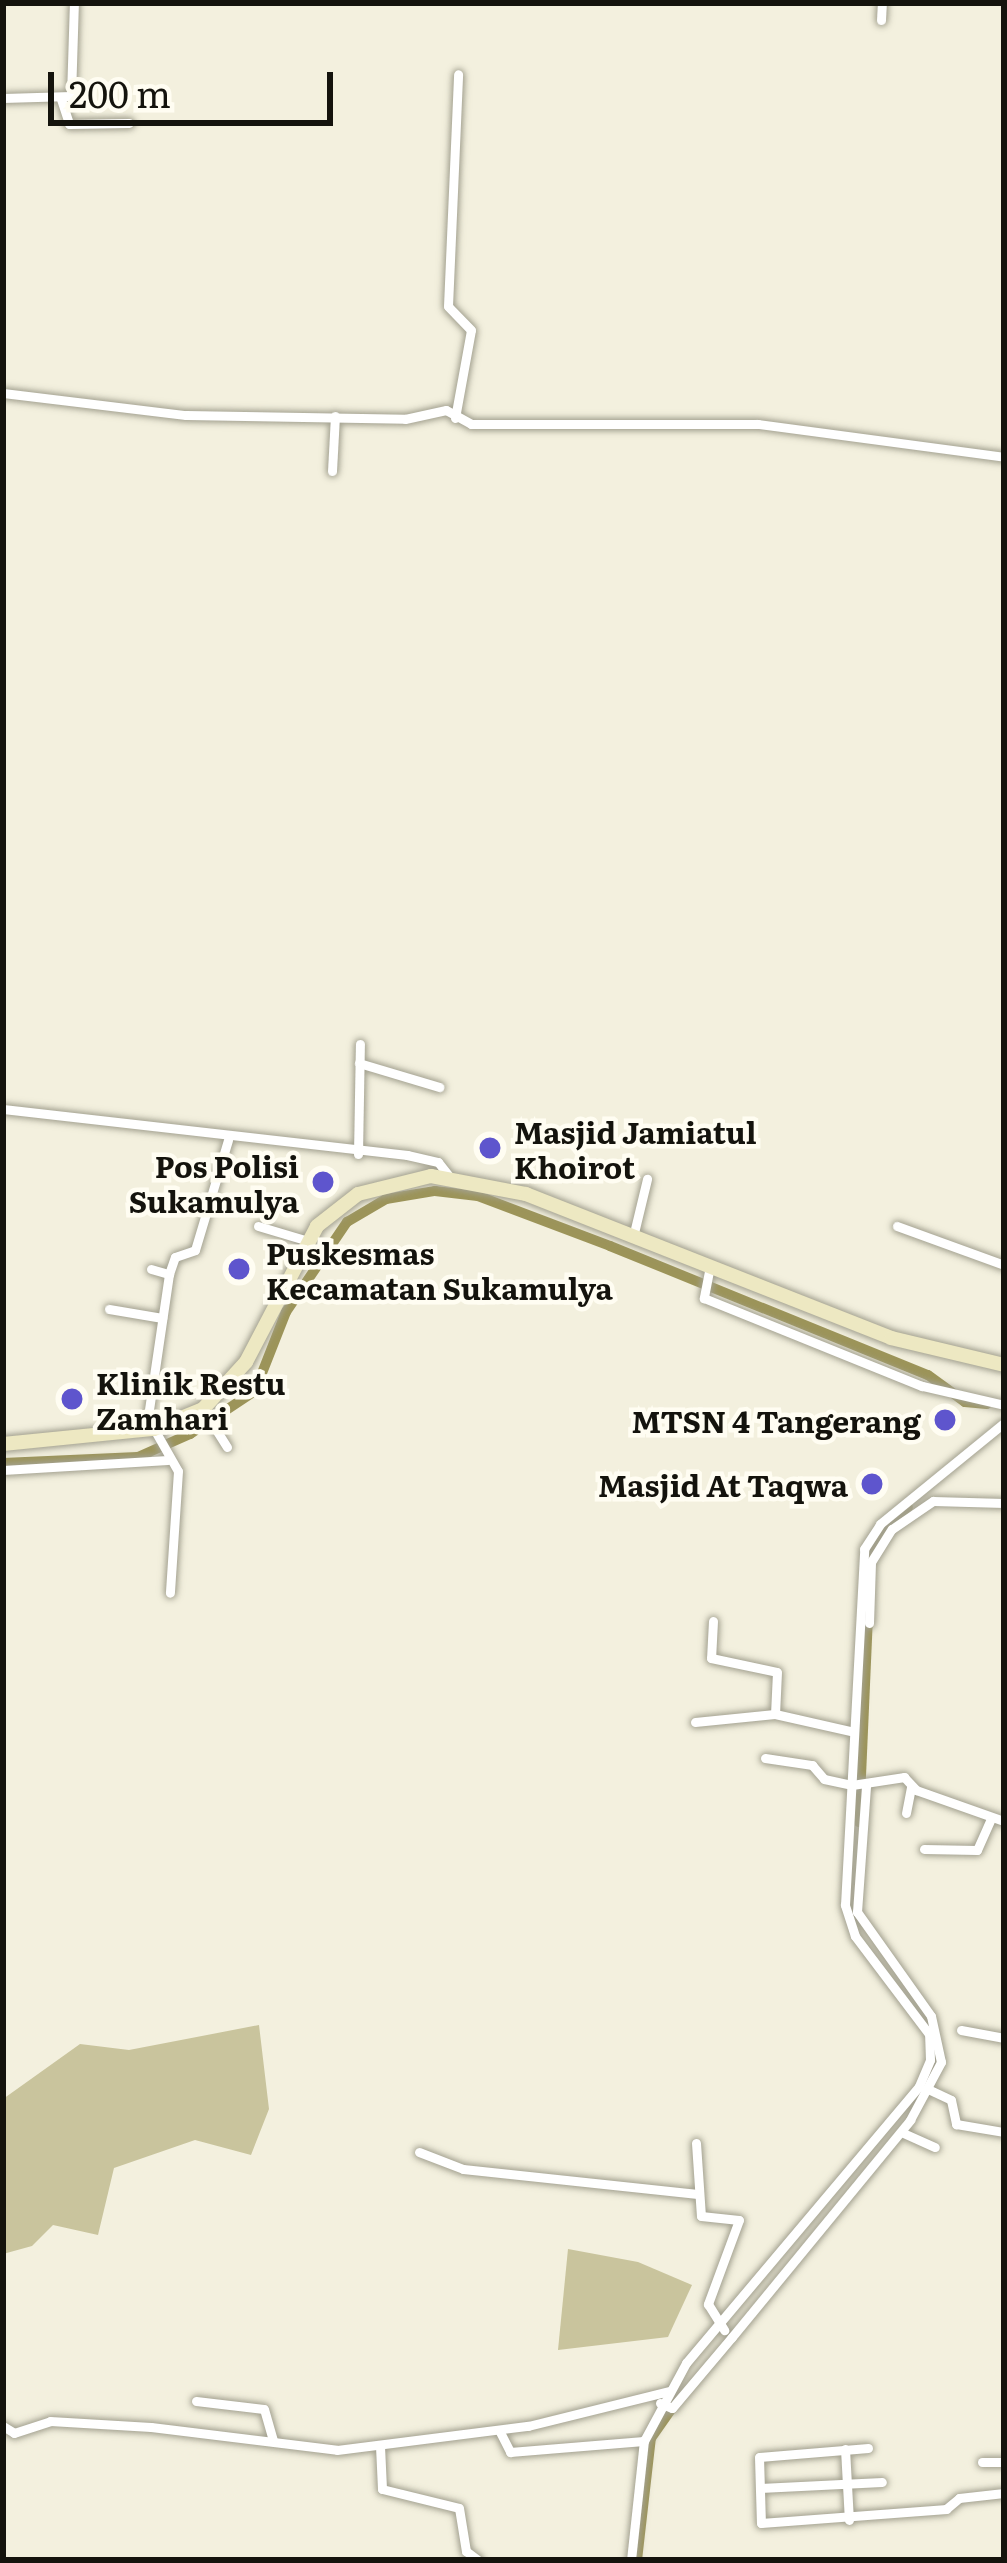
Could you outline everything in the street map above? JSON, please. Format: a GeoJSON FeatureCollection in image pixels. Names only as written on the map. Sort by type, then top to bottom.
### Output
{"type":"FeatureCollection","features":[{"type":"Feature","properties":{"kind":"main road"},"geometry":{"type":"LineString","coordinates":[[3,1444],[152,1433],[206,1412],[246,1362],[305,1240],[358,1194],[448,1175],[526,1194],[633,1237],[705,1279],[891,1338],[1004,1365]]}},
{"type":"Feature","properties":{"kind":"street"},"geometry":{"type":"LineString","coordinates":[[3,98],[61,99],[75,83],[74,3]]}},
{"type":"Feature","properties":{"kind":"street"},"geometry":{"type":"LineString","coordinates":[[880,20],[882,3]]}},
{"type":"Feature","properties":{"kind":"street"},"geometry":{"type":"LineString","coordinates":[[455,418],[471,330],[448,306],[458,74]]}},
{"type":"Feature","properties":{"kind":"street"},"geometry":{"type":"LineString","coordinates":[[61,99],[69,124],[129,123]]}},
{"type":"Feature","properties":{"kind":"street"},"geometry":{"type":"LineString","coordinates":[[3,393],[186,415],[405,418],[446,410],[455,418],[620,429],[758,424],[1004,457]]}},
{"type":"Feature","properties":{"kind":"street"},"geometry":{"type":"LineString","coordinates":[[332,471],[335,416]]}},
{"type":"Feature","properties":{"kind":"street"},"geometry":{"type":"LineString","coordinates":[[358,1154],[359,1044]]}},
{"type":"Feature","properties":{"kind":"street"},"geometry":{"type":"LineString","coordinates":[[359,1063],[439,1087]]}},
{"type":"Feature","properties":{"kind":"street"},"geometry":{"type":"LineString","coordinates":[[3,1109],[438,1162],[448,1175]]}},
{"type":"Feature","properties":{"kind":"street"},"geometry":{"type":"LineString","coordinates":[[170,1593],[178,1478],[152,1433],[162,1318],[169,1274],[178,1254],[195,1250],[228,1140]]}},
{"type":"Feature","properties":{"kind":"street"},"geometry":{"type":"LineString","coordinates":[[633,1237],[646,1179]]}},
{"type":"Feature","properties":{"kind":"street"},"geometry":{"type":"LineString","coordinates":[[258,1226],[305,1240]]}},
{"type":"Feature","properties":{"kind":"street"},"geometry":{"type":"LineString","coordinates":[[897,1226],[1004,1265]]}},
{"type":"Feature","properties":{"kind":"street"},"geometry":{"type":"LineString","coordinates":[[151,1269],[169,1274]]}},
{"type":"Feature","properties":{"kind":"street"},"geometry":{"type":"LineString","coordinates":[[705,1279],[718,1304],[922,1387],[1004,1405]]}},
{"type":"Feature","properties":{"kind":"street"},"geometry":{"type":"LineString","coordinates":[[109,1309],[162,1318]]}},
{"type":"Feature","properties":{"kind":"street"},"geometry":{"type":"LineString","coordinates":[[206,1412],[227,1447]]}},
{"type":"Feature","properties":{"kind":"street"},"geometry":{"type":"LineString","coordinates":[[664,2404],[901,2132],[930,2090],[941,2062],[938,2030],[857,1912],[859,1785],[854,1732],[866,1543],[1004,1423]]}},
{"type":"Feature","properties":{"kind":"street"},"geometry":{"type":"LineString","coordinates":[[3,1470],[166,1459]]}},
{"type":"Feature","properties":{"kind":"street"},"geometry":{"type":"LineString","coordinates":[[869,1623],[871,1562],[892,1528],[933,1501],[1004,1503]]}},
{"type":"Feature","properties":{"kind":"street"},"geometry":{"type":"LineString","coordinates":[[712,1621],[711,1658],[777,1672],[775,1714]]}},
{"type":"Feature","properties":{"kind":"street"},"geometry":{"type":"LineString","coordinates":[[695,1722],[775,1714],[854,1732]]}},
{"type":"Feature","properties":{"kind":"street"},"geometry":{"type":"LineString","coordinates":[[765,1757],[812,1765],[824,1779],[859,1785],[902,1777],[911,1787],[1004,1821]]}},
{"type":"Feature","properties":{"kind":"street"},"geometry":{"type":"LineString","coordinates":[[816,2225],[919,2086],[930,2060],[924,2024],[846,1914],[859,1785]]}},
{"type":"Feature","properties":{"kind":"street"},"geometry":{"type":"LineString","coordinates":[[906,1813],[911,1787]]}},
{"type":"Feature","properties":{"kind":"street"},"geometry":{"type":"LineString","coordinates":[[924,1849],[977,1850],[992,1818]]}},
{"type":"Feature","properties":{"kind":"street"},"geometry":{"type":"LineString","coordinates":[[962,2030],[1004,2038]]}},
{"type":"Feature","properties":{"kind":"street"},"geometry":{"type":"LineString","coordinates":[[930,2090],[951,2100],[956,2124],[1004,2132]]}},
{"type":"Feature","properties":{"kind":"street"},"geometry":{"type":"LineString","coordinates":[[901,2132],[935,2147]]}},
{"type":"Feature","properties":{"kind":"street"},"geometry":{"type":"LineString","coordinates":[[696,2143],[698,2194],[705,2219],[739,2220],[708,2304],[726,2332]]}},
{"type":"Feature","properties":{"kind":"street"},"geometry":{"type":"LineString","coordinates":[[418,2152],[463,2169],[698,2194]]}},
{"type":"Feature","properties":{"kind":"street"},"geometry":{"type":"LineString","coordinates":[[631,2560],[644,2440],[686,2363],[726,2332]]}},
{"type":"Feature","properties":{"kind":"street"},"geometry":{"type":"LineString","coordinates":[[3,2446],[14,2433],[56,2421],[273,2440],[332,2450],[380,2446],[499,2430],[674,2390]]}},
{"type":"Feature","properties":{"kind":"street"},"geometry":{"type":"LineString","coordinates":[[196,2401],[261,2408],[273,2440]]}},
{"type":"Feature","properties":{"kind":"street"},"geometry":{"type":"LineString","coordinates":[[3,2426],[14,2433]]}},
{"type":"Feature","properties":{"kind":"street"},"geometry":{"type":"LineString","coordinates":[[499,2430],[509,2452],[644,2440]]}},
{"type":"Feature","properties":{"kind":"street"},"geometry":{"type":"LineString","coordinates":[[380,2446],[382,2489],[459,2508],[466,2551],[478,2560]]}},
{"type":"Feature","properties":{"kind":"street"},"geometry":{"type":"LineString","coordinates":[[868,2448],[761,2456],[763,2524],[849,2520],[1004,2494]]}},
{"type":"Feature","properties":{"kind":"street"},"geometry":{"type":"LineString","coordinates":[[845,2449],[849,2520]]}},
{"type":"Feature","properties":{"kind":"street"},"geometry":{"type":"LineString","coordinates":[[982,2462],[1004,2462]]}},
{"type":"Feature","properties":{"kind":"street"},"geometry":{"type":"LineString","coordinates":[[760,2488],[882,2482]]}},
{"type":"Feature","properties":{"kind":"shaded area"},"geometry":{"type":"Polygon","coordinates":[[[259,2025],[269,2109],[251,2155],[195,2140],[114,2168],[98,2235],[53,2225],[32,2246],[3,2254],[3,2099],[80,2044],[129,2050],[259,2025]]]}},
{"type":"Feature","properties":{"kind":"shaded area"},"geometry":{"type":"Polygon","coordinates":[[[568,2249],[638,2262],[692,2285],[668,2337],[558,2350],[568,2249]]]}},
{"type":"Feature","properties":{"kind":"waterway"},"geometry":{"type":"LineString","coordinates":[[3,1463],[138,1457],[190,1434],[255,1391],[286,1312],[347,1222],[386,1199],[435,1191],[478,1196],[610,1246],[928,1375],[965,1402],[987,1404]]}},
{"type":"Feature","properties":{"kind":"waterway"},"geometry":{"type":"LineString","coordinates":[[869,1570],[876,1539],[908,1507]]}},
{"type":"Feature","properties":{"kind":"waterway"},"geometry":{"type":"LineString","coordinates":[[859,1822],[868,1612]]}},
{"type":"Feature","properties":{"kind":"waterway"},"geometry":{"type":"LineString","coordinates":[[637,2560],[651,2438],[675,2404]]}},
{"type":"Feature","properties":{"kind":"place","name":"Masjid Jamiatul Khoirot"},"geometry":{"type":"Point","coordinates":[490,1148]}},
{"type":"Feature","properties":{"kind":"place","name":"Pos Polisi Sukamulya"},"geometry":{"type":"Point","coordinates":[323,1182]}},
{"type":"Feature","properties":{"kind":"place","name":"Puskesmas Kecamatan Sukamulya"},"geometry":{"type":"Point","coordinates":[239,1269]}},
{"type":"Feature","properties":{"kind":"place","name":"Klinik Restu Zamhari"},"geometry":{"type":"Point","coordinates":[72,1399]}},
{"type":"Feature","properties":{"kind":"place","name":"MTSN 4 Tangerang"},"geometry":{"type":"Point","coordinates":[945,1420]}},
{"type":"Feature","properties":{"kind":"place","name":"Masjid At Taqwa"},"geometry":{"type":"Point","coordinates":[872,1484]}}]}
